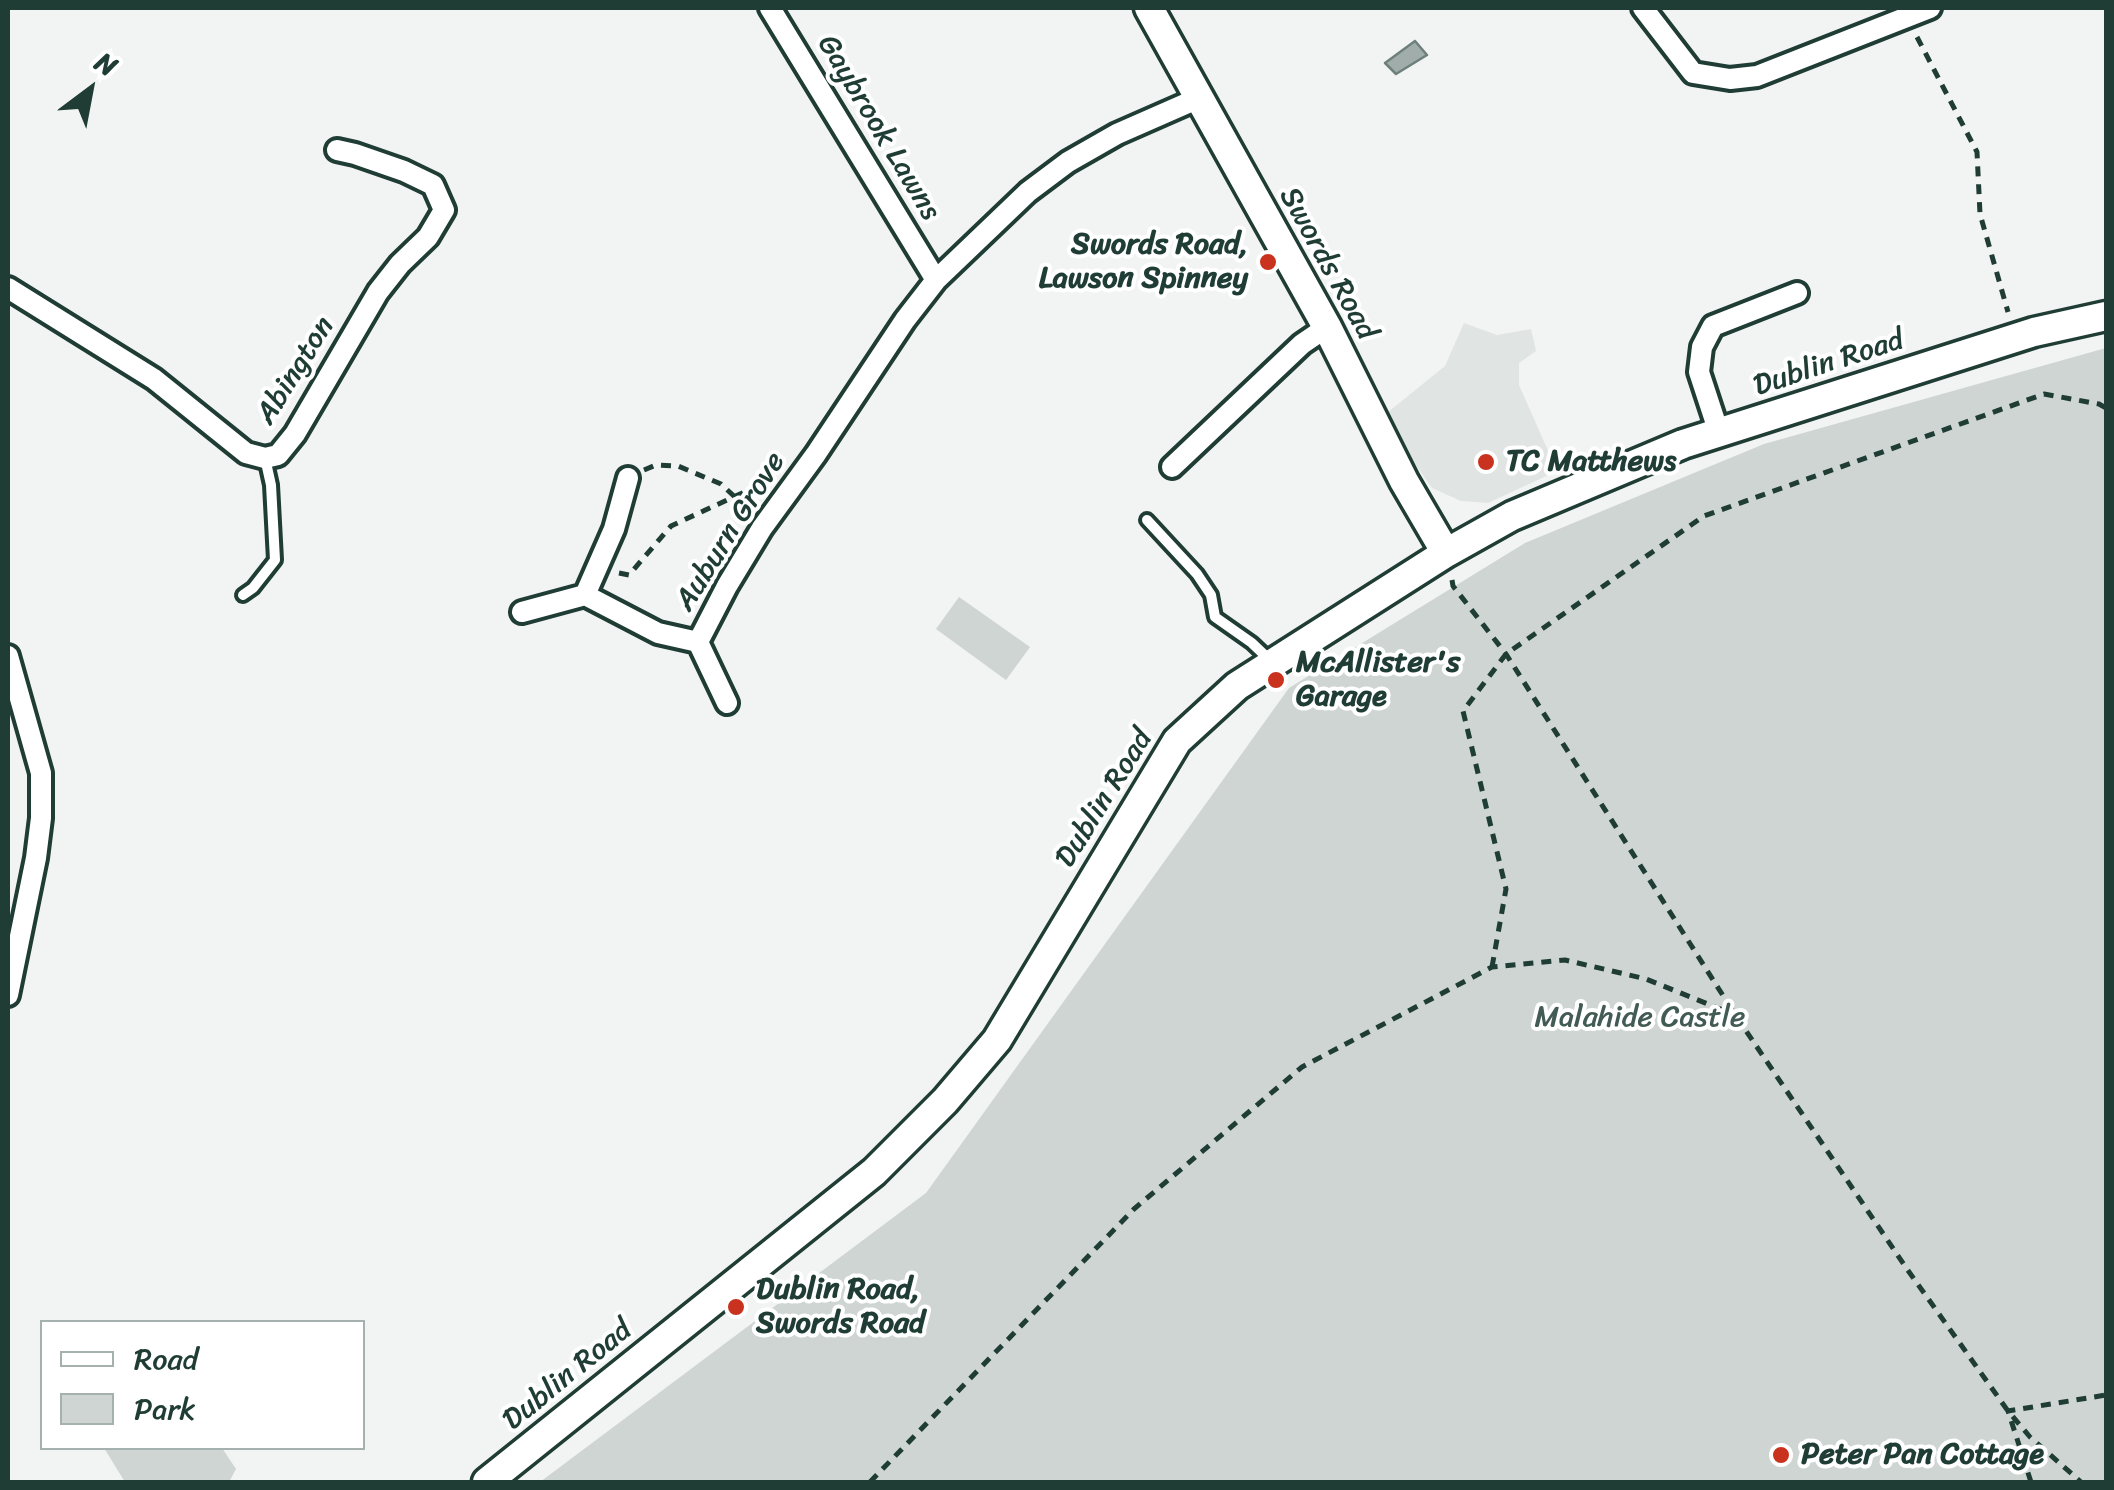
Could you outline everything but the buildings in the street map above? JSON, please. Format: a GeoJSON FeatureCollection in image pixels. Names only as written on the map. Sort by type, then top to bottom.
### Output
{"type":"FeatureCollection","features":[{"type":"Feature","properties":{"kind":"main road","name":"Swords Road"},"geometry":{"type":"LineString","coordinates":[[1149,8],[1327,328],[1404,481],[1446,553]]}},
{"type":"Feature","properties":{"kind":"main road","name":"Dublin Road"},"geometry":{"type":"LineString","coordinates":[[487,1482],[874,1172],[945,1101],[997,1040],[1178,740],[1236,686],[1446,553],[1512,516],[1684,444],[2016,338],[2106,316]]}},
{"type":"Feature","properties":{"kind":"street","name":"Gaybrook Lawns"},"geometry":{"type":"LineString","coordinates":[[770,8],[936,280]]}},
{"type":"Feature","properties":{"kind":"street"},"geometry":{"type":"LineString","coordinates":[[1643,8],[1693,73],[1730,80],[1756,76],[1930,8]]}},
{"type":"Feature","properties":{"kind":"street","name":"Gaybrook Lawns"},"geometry":{"type":"LineString","coordinates":[[816,454],[936,280],[1028,192],[1068,162],[1118,134],[1198,98]]}},
{"type":"Feature","properties":{"kind":"street","name":"Abington"},"geometry":{"type":"LineString","coordinates":[[8,288],[154,379],[246,453],[265,458],[278,455],[295,434],[378,292],[428,237],[444,210],[433,185],[389,165],[337,150]]}},
{"type":"Feature","properties":{"kind":"street"},"geometry":{"type":"LineString","coordinates":[[1719,433],[1700,372],[1702,347],[1713,326],[1797,293]]}},
{"type":"Feature","properties":{"kind":"street"},"geometry":{"type":"LineString","coordinates":[[1172,466],[1302,344],[1327,328]]}},
{"type":"Feature","properties":{"kind":"street","name":"Auburn Grove"},"geometry":{"type":"LineString","coordinates":[[698,642],[762,528],[816,454]]}},
{"type":"Feature","properties":{"kind":"street"},"geometry":{"type":"LineString","coordinates":[[522,612],[585,595],[614,529],[628,478]]}},
{"type":"Feature","properties":{"kind":"street","name":"Auburn Grove"},"geometry":{"type":"LineString","coordinates":[[585,595],[658,633],[698,642]]}},
{"type":"Feature","properties":{"kind":"street","name":"Auburn Grove"},"geometry":{"type":"LineString","coordinates":[[698,642],[727,704]]}},
{"type":"Feature","properties":{"kind":"street"},"geometry":{"type":"LineString","coordinates":[[8,656],[41,773],[41,818],[8,995]]}},
{"type":"Feature","properties":{"kind":"lane"},"geometry":{"type":"LineString","coordinates":[[243,594],[253,588],[275,560],[271,485],[265,458]]}},
{"type":"Feature","properties":{"kind":"lane"},"geometry":{"type":"LineString","coordinates":[[1146,520],[1197,574],[1212,595],[1216,617],[1272,662]]}},
{"type":"Feature","properties":{"kind":"path"},"geometry":{"type":"LineString","coordinates":[[1906,17],[1977,152],[1980,214],[2016,338]]}},
{"type":"Feature","properties":{"kind":"path"},"geometry":{"type":"LineString","coordinates":[[1492,967],[1506,889],[1463,710],[1506,654],[1704,516],[2044,394],[2106,408]]}},
{"type":"Feature","properties":{"kind":"path"},"geometry":{"type":"LineString","coordinates":[[628,478],[656,465],[678,466],[721,484],[736,498]]}},
{"type":"Feature","properties":{"kind":"path"},"geometry":{"type":"LineString","coordinates":[[596,570],[629,575],[671,526],[773,478]]}},
{"type":"Feature","properties":{"kind":"path"},"geometry":{"type":"LineString","coordinates":[[1446,553],[1453,586],[1506,654],[1736,1016],[1907,1269],[2008,1411],[2081,1482]]}},
{"type":"Feature","properties":{"kind":"path"},"geometry":{"type":"LineString","coordinates":[[870,1482],[1134,1210],[1302,1067],[1492,967],[1565,960],[1646,979],[1736,1016]]}},
{"type":"Feature","properties":{"kind":"path"},"geometry":{"type":"LineString","coordinates":[[2008,1411],[2106,1395]]}},
{"type":"Feature","properties":{"kind":"path"},"geometry":{"type":"LineString","coordinates":[[2008,1411],[2031,1482]]}},
{"type":"Feature","properties":{"kind":"shaded area"},"geometry":{"type":"Polygon","coordinates":[[[1415,41],[1427,55],[1396,74],[1385,63],[1415,41]]]}},
{"type":"Feature","properties":{"kind":"shaded area"},"geometry":{"type":"Polygon","coordinates":[[[1464,323],[1497,335],[1531,329],[1536,351],[1519,363],[1519,385],[1557,471],[1488,503],[1461,501],[1432,488],[1382,417],[1445,366],[1464,323]]]}},
{"type":"Feature","properties":{"kind":"green space","name":"Malahide Castle"},"geometry":{"type":"Polygon","coordinates":[[[2106,348],[2106,1482],[540,1482],[926,1193],[1289,688],[1525,543],[1764,444],[2106,348]]]}},
{"type":"Feature","properties":{"kind":"green space"},"geometry":{"type":"Polygon","coordinates":[[[959,597],[1030,647],[1006,680],[936,629],[959,597]]]}},
{"type":"Feature","properties":{"kind":"green space"},"geometry":{"type":"Polygon","coordinates":[[[105,1450],[223,1450],[236,1469],[229,1482],[125,1482],[105,1450]]]}},
{"type":"Feature","properties":{"kind":"place","name":"Swords Road, Lawson Spinney"},"geometry":{"type":"Point","coordinates":[1268,262]}},
{"type":"Feature","properties":{"kind":"place","name":"TC Matthews"},"geometry":{"type":"Point","coordinates":[1486,462]}},
{"type":"Feature","properties":{"kind":"place","name":"McAllister's Garage"},"geometry":{"type":"Point","coordinates":[1276,680]}},
{"type":"Feature","properties":{"kind":"place","name":"Dublin Road, Swords Road"},"geometry":{"type":"Point","coordinates":[736,1307]}},
{"type":"Feature","properties":{"kind":"place","name":"Peter Pan Cottage"},"geometry":{"type":"Point","coordinates":[1781,1455]}}]}
